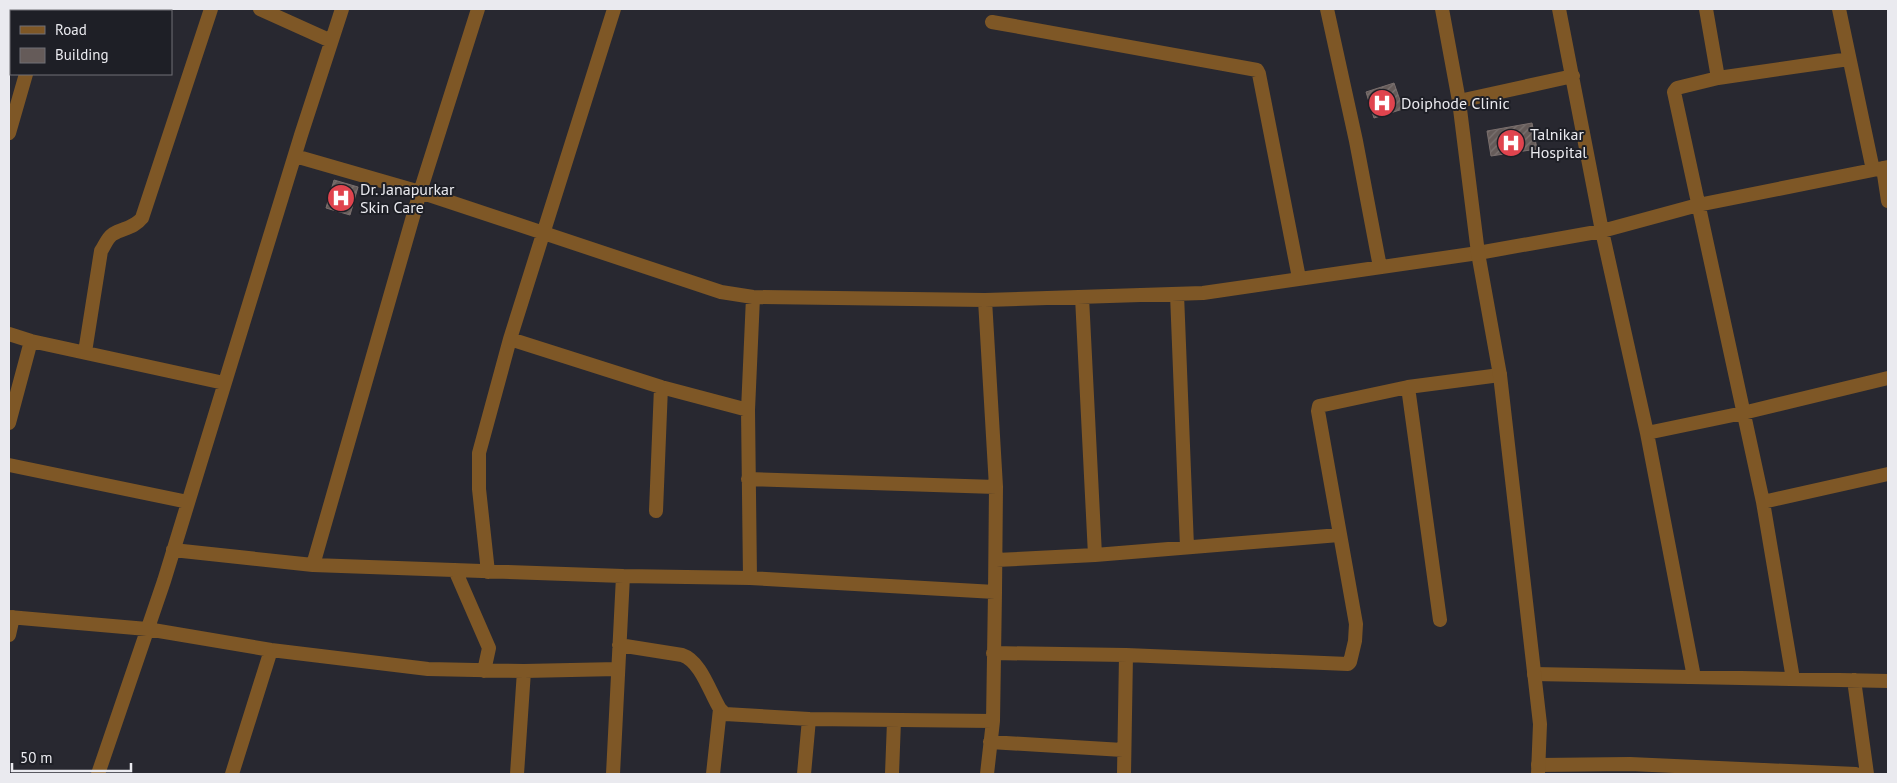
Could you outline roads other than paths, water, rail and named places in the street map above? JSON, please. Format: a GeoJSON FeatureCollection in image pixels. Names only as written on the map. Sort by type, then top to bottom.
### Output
{"type":"FeatureCollection","features":[{"type":"Feature","properties":{"kind":"street"},"geometry":{"type":"LineString","coordinates":[[85,352],[101,251],[113,234],[138,223],[142,218],[211,9]]}},
{"type":"Feature","properties":{"kind":"street"},"geometry":{"type":"LineString","coordinates":[[260,9],[331,41]]}},
{"type":"Feature","properties":{"kind":"street"},"geometry":{"type":"LineString","coordinates":[[98,774],[173,550],[342,9]]}},
{"type":"Feature","properties":{"kind":"street"},"geometry":{"type":"LineString","coordinates":[[313,565],[420,192],[478,9]]}},
{"type":"Feature","properties":{"kind":"street"},"geometry":{"type":"LineString","coordinates":[[488,572],[479,489],[478,453],[542,234],[614,9]]}},
{"type":"Feature","properties":{"kind":"street"},"geometry":{"type":"LineString","coordinates":[[1327,9],[1356,141],[1380,267]]}},
{"type":"Feature","properties":{"kind":"street"},"geometry":{"type":"LineString","coordinates":[[1442,9],[1459,102],[1478,253],[1500,375],[1540,724],[1538,769],[1856,774]]}},
{"type":"Feature","properties":{"kind":"street"},"geometry":{"type":"LineString","coordinates":[[1559,9],[1602,231],[1647,433],[1694,677]]}},
{"type":"Feature","properties":{"kind":"street"},"geometry":{"type":"LineString","coordinates":[[1706,9],[1718,78]]}},
{"type":"Feature","properties":{"kind":"street"},"geometry":{"type":"LineString","coordinates":[[1839,9],[1849,59],[1881,168],[1888,201]]}},
{"type":"Feature","properties":{"kind":"street"},"geometry":{"type":"LineString","coordinates":[[992,22],[1257,70],[1260,74],[1299,278]]}},
{"type":"Feature","properties":{"kind":"street"},"geometry":{"type":"LineString","coordinates":[[1793,679],[1763,502],[1674,92],[1677,88],[1718,78],[1849,59]]}},
{"type":"Feature","properties":{"kind":"street"},"geometry":{"type":"LineString","coordinates":[[9,134],[26,75]]}},
{"type":"Feature","properties":{"kind":"street"},"geometry":{"type":"LineString","coordinates":[[1459,102],[1573,76]]}},
{"type":"Feature","properties":{"kind":"street"},"geometry":{"type":"LineString","coordinates":[[295,156],[420,192],[721,292],[753,297],[985,300],[1203,293],[1478,253],[1602,231],[1698,204],[1881,168]]}},
{"type":"Feature","properties":{"kind":"street"},"geometry":{"type":"LineString","coordinates":[[1177,294],[1187,547]]}},
{"type":"Feature","properties":{"kind":"street"},"geometry":{"type":"LineString","coordinates":[[750,578],[748,410],[753,297]]}},
{"type":"Feature","properties":{"kind":"street"},"geometry":{"type":"LineString","coordinates":[[1082,297],[1095,556]]}},
{"type":"Feature","properties":{"kind":"street"},"geometry":{"type":"LineString","coordinates":[[985,300],[996,487],[993,721],[987,774]]}},
{"type":"Feature","properties":{"kind":"street"},"geometry":{"type":"LineString","coordinates":[[9,334],[31,341],[224,383]]}},
{"type":"Feature","properties":{"kind":"street"},"geometry":{"type":"LineString","coordinates":[[510,339],[661,388],[748,410]]}},
{"type":"Feature","properties":{"kind":"street"},"geometry":{"type":"LineString","coordinates":[[9,423],[31,341]]}},
{"type":"Feature","properties":{"kind":"street"},"geometry":{"type":"LineString","coordinates":[[993,653],[1126,655],[1348,664],[1355,641],[1356,624],[1339,535],[1318,411],[1319,406],[1408,387],[1500,375]]}},
{"type":"Feature","properties":{"kind":"street"},"geometry":{"type":"LineString","coordinates":[[1647,433],[1743,413],[1888,378]]}},
{"type":"Feature","properties":{"kind":"street"},"geometry":{"type":"LineString","coordinates":[[1408,387],[1440,620]]}},
{"type":"Feature","properties":{"kind":"street"},"geometry":{"type":"LineString","coordinates":[[656,511],[661,388]]}},
{"type":"Feature","properties":{"kind":"street"},"geometry":{"type":"LineString","coordinates":[[9,465],[188,502]]}},
{"type":"Feature","properties":{"kind":"street"},"geometry":{"type":"LineString","coordinates":[[1763,502],[1888,474]]}},
{"type":"Feature","properties":{"kind":"street"},"geometry":{"type":"LineString","coordinates":[[748,479],[996,487]]}},
{"type":"Feature","properties":{"kind":"street"},"geometry":{"type":"LineString","coordinates":[[996,560],[1095,556],[1339,535]]}},
{"type":"Feature","properties":{"kind":"street"},"geometry":{"type":"LineString","coordinates":[[173,550],[313,565],[488,572],[750,578],[994,592]]}},
{"type":"Feature","properties":{"kind":"street"},"geometry":{"type":"LineString","coordinates":[[455,570],[489,648],[484,671]]}},
{"type":"Feature","properties":{"kind":"street"},"geometry":{"type":"LineString","coordinates":[[613,774],[623,576]]}},
{"type":"Feature","properties":{"kind":"street"},"geometry":{"type":"LineString","coordinates":[[9,635],[11,617],[147,629],[271,650],[428,669],[524,671],[618,669]]}},
{"type":"Feature","properties":{"kind":"street"},"geometry":{"type":"LineString","coordinates":[[619,645],[691,658],[720,709],[728,714],[809,719],[993,721]]}},
{"type":"Feature","properties":{"kind":"street"},"geometry":{"type":"LineString","coordinates":[[232,774],[271,650]]}},
{"type":"Feature","properties":{"kind":"street"},"geometry":{"type":"LineString","coordinates":[[1124,774],[1126,655]]}},
{"type":"Feature","properties":{"kind":"street"},"geometry":{"type":"LineString","coordinates":[[517,774],[524,671]]}},
{"type":"Feature","properties":{"kind":"street"},"geometry":{"type":"LineString","coordinates":[[1534,674],[1888,681]]}},
{"type":"Feature","properties":{"kind":"street"},"geometry":{"type":"LineString","coordinates":[[1854,680],[1867,774]]}},
{"type":"Feature","properties":{"kind":"street"},"geometry":{"type":"LineString","coordinates":[[713,774],[720,709]]}},
{"type":"Feature","properties":{"kind":"street"},"geometry":{"type":"LineString","coordinates":[[804,774],[809,719]]}},
{"type":"Feature","properties":{"kind":"street"},"geometry":{"type":"LineString","coordinates":[[892,774],[894,721]]}},
{"type":"Feature","properties":{"kind":"street"},"geometry":{"type":"LineString","coordinates":[[990,742],[1123,750]]}},
{"type":"Feature","properties":{"kind":"place","name":"Doiphode Clinic"},"geometry":{"type":"Point","coordinates":[1382,103]}},
{"type":"Feature","properties":{"kind":"place","name":"Talnikar Hospital"},"geometry":{"type":"Point","coordinates":[1511,143]}},
{"type":"Feature","properties":{"kind":"place","name":"Dr. Janapurkar Skin Care"},"geometry":{"type":"Point","coordinates":[341,198]}}]}
